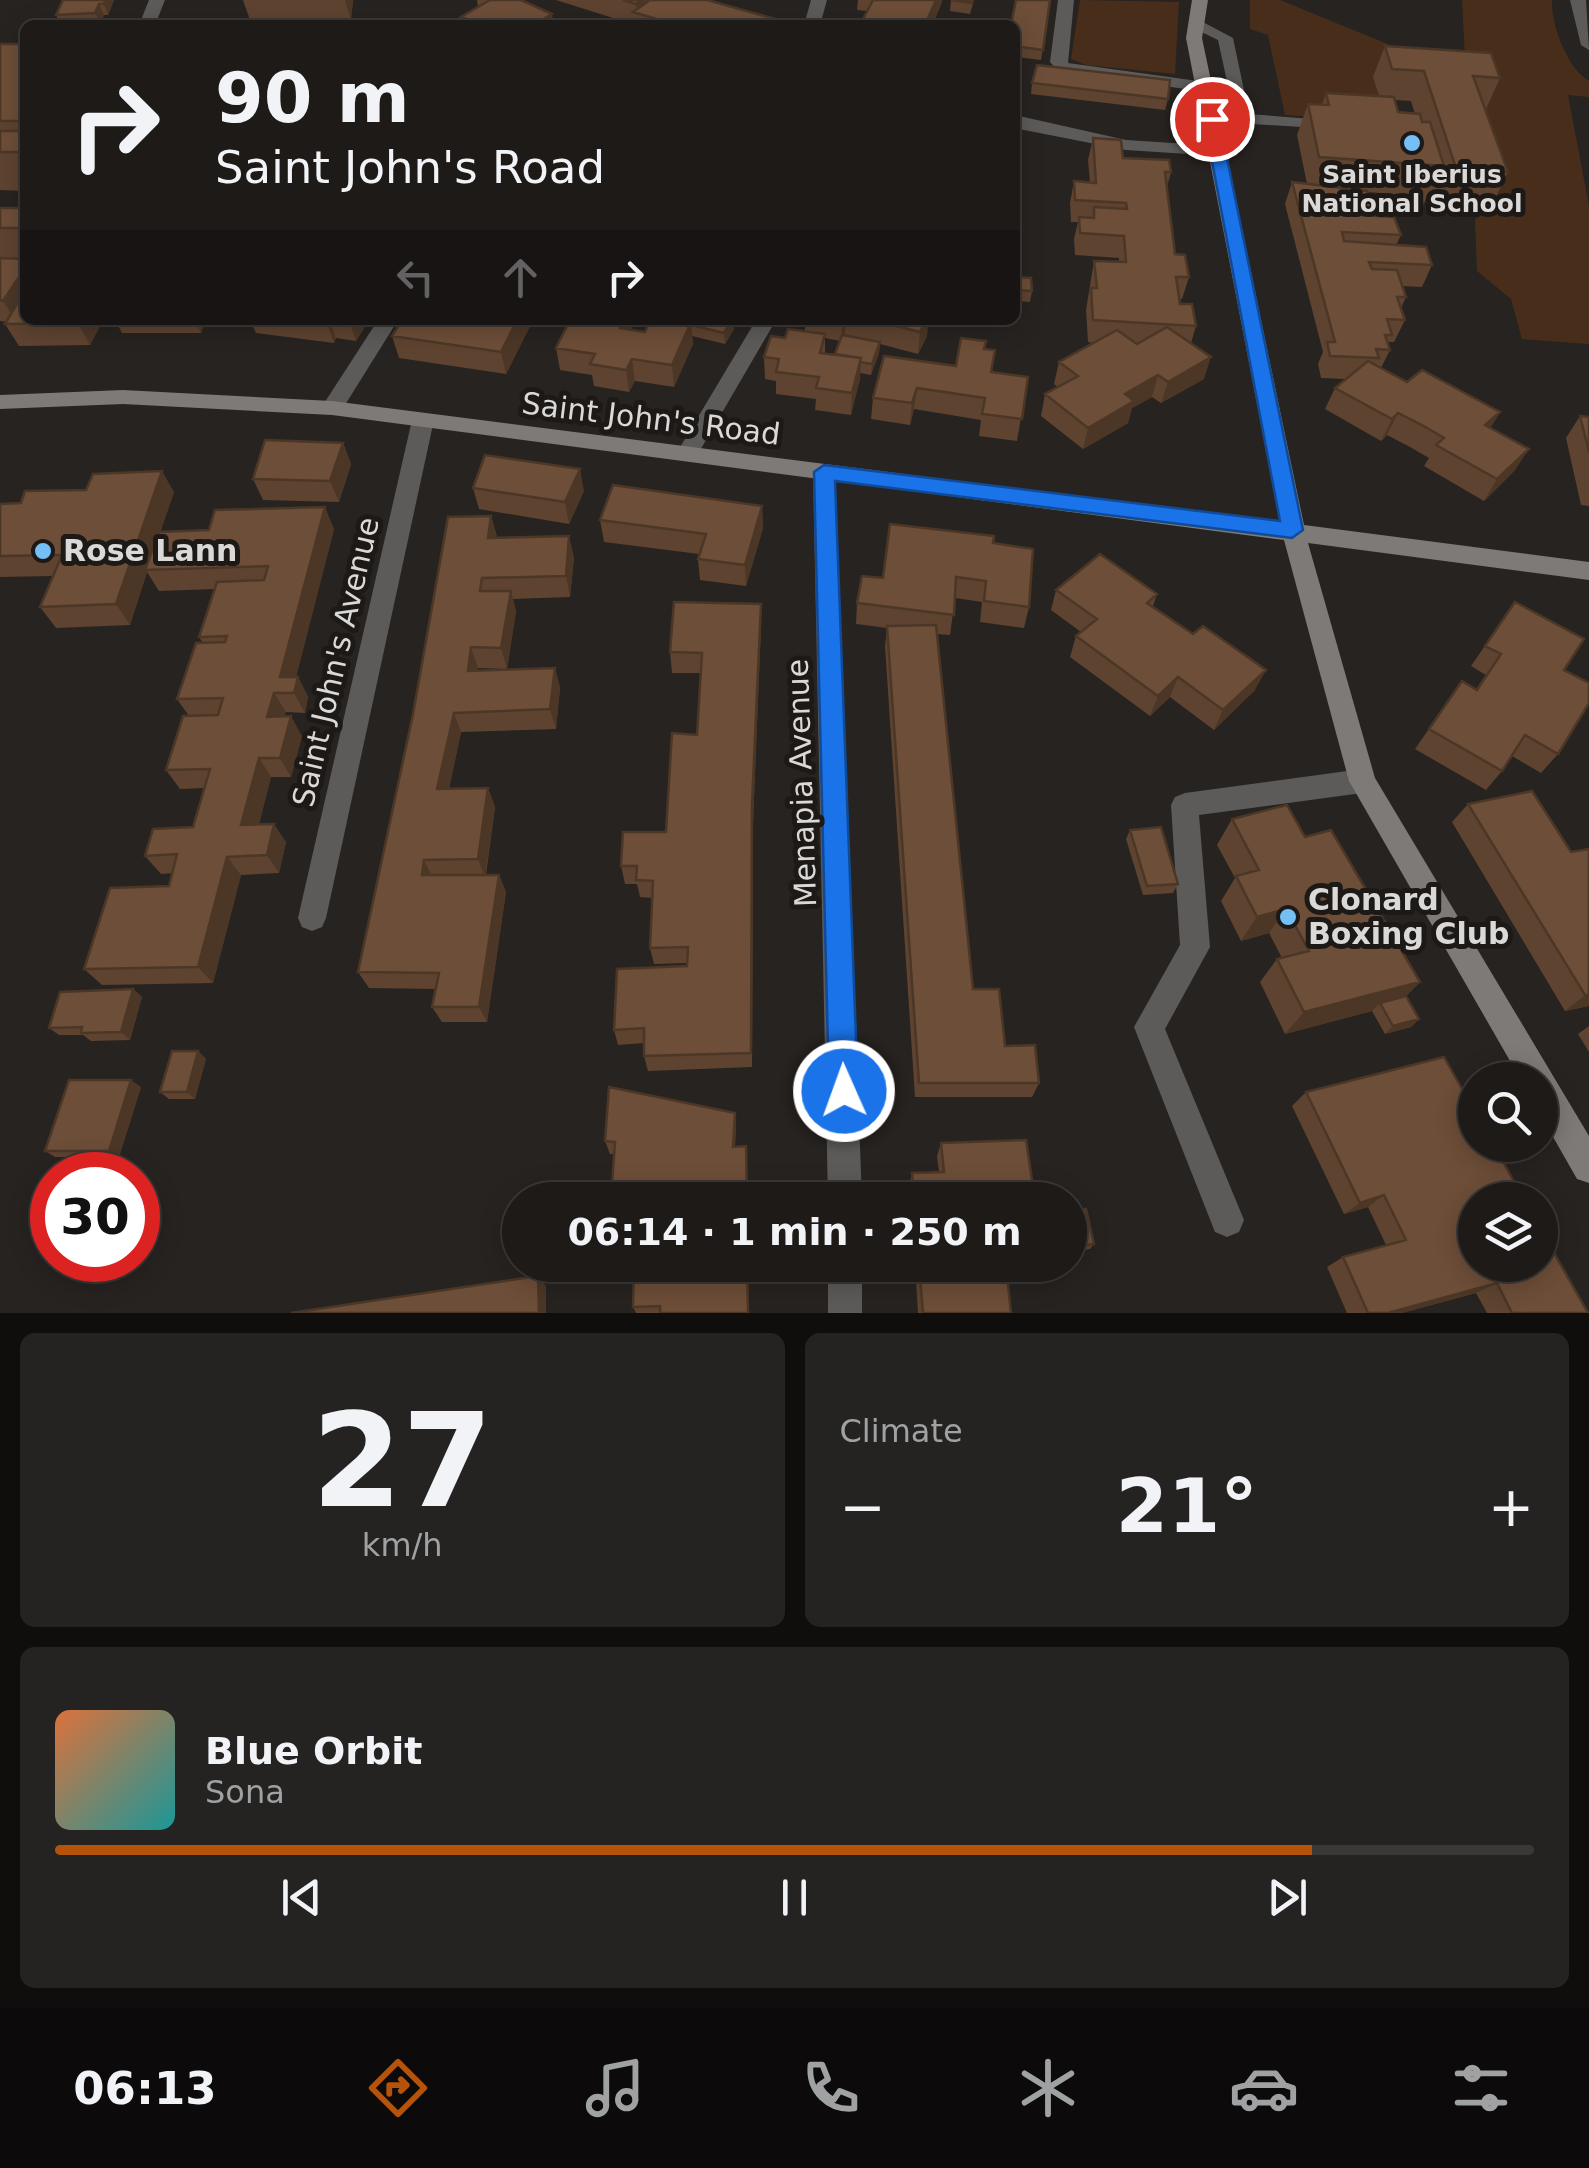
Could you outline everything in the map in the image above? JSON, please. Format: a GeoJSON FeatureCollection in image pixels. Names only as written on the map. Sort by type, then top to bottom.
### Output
{"type":"FeatureCollection","features":[{"type":"Feature","properties":{"kind":"street"},"geometry":{"type":"LineString","coordinates":[[148,20],[157,0]]}},
{"type":"Feature","properties":{"kind":"street"},"geometry":{"type":"LineString","coordinates":[[1066,0],[1058,62],[1063,67],[1204,87]]}},
{"type":"Feature","properties":{"kind":"street"},"geometry":{"type":"LineString","coordinates":[[1200,0],[1194,38],[1292,530],[1362,781],[1527,1062]]}},
{"type":"Feature","properties":{"kind":"street"},"geometry":{"type":"LineString","coordinates":[[1578,0],[1589,46]]}},
{"type":"Feature","properties":{"kind":"street"},"geometry":{"type":"LineString","coordinates":[[1196,24],[1225,38],[1242,119],[1312,124]]}},
{"type":"Feature","properties":{"kind":"street"},"geometry":{"type":"LineString","coordinates":[[1020,122],[1126,144],[1219,151]]}},
{"type":"Feature","properties":{"kind":"street"},"geometry":{"type":"LineString","coordinates":[[332,408],[385,325]]}},
{"type":"Feature","properties":{"kind":"street"},"geometry":{"type":"LineString","coordinates":[[687,454],[763,325]]}},
{"type":"Feature","properties":{"kind":"street","name":"Saint John's Road"},"geometry":{"type":"LineString","coordinates":[[0,402],[122,397],[332,408],[1589,571]]}},
{"type":"Feature","properties":{"kind":"street","name":"Saint John's Avenue"},"geometry":{"type":"LineString","coordinates":[[312,918],[423,420]]}},
{"type":"Feature","properties":{"kind":"street","name":"Menapia Avenue"},"geometry":{"type":"LineString","coordinates":[[824,472],[845,1182]]}},
{"type":"Feature","properties":{"kind":"street"},"geometry":{"type":"LineString","coordinates":[[1228,1220],[1149,1026],[1195,947],[1186,805],[1362,781]]}},
{"type":"Feature","properties":{"kind":"street"},"geometry":{"type":"LineString","coordinates":[[1558,1114],[1589,1167]]}},
{"type":"Feature","properties":{"kind":"street"},"geometry":{"type":"LineString","coordinates":[[845,1282],[845,1313]]}},
{"type":"Feature","properties":{"kind":"shaded area"},"geometry":{"type":"Polygon","coordinates":[[[1080,0],[1179,2],[1175,74],[1086,65],[1071,59],[1080,0]]]}},
{"type":"Feature","properties":{"kind":"shaded area","name":"Saint Iberius National School"},"geometry":{"type":"Polygon","coordinates":[[[1250,0],[1280,0],[1466,76],[1462,0],[1552,0],[1562,45],[1589,81],[1589,97],[1568,95],[1589,206],[1589,344],[1522,339],[1511,299],[1477,271],[1475,220],[1493,203],[1459,107],[1374,77],[1386,122],[1285,115],[1268,35],[1250,29],[1250,0]]]}},
{"type":"Feature","properties":{"kind":"building"},"geometry":{"type":"Polygon","coordinates":[[[63,0],[105,0],[95,13],[56,15],[63,0]]]}},
{"type":"Feature","properties":{"kind":"building"},"geometry":{"type":"Polygon","coordinates":[[[490,0],[521,0],[552,14],[542,20],[461,17],[490,0]]]}},
{"type":"Feature","properties":{"kind":"building"},"geometry":{"type":"Polygon","coordinates":[[[650,0],[707,0],[779,20],[660,20],[633,12],[650,0]]]}},
{"type":"Feature","properties":{"kind":"building"},"geometry":{"type":"Polygon","coordinates":[[[873,0],[936,0],[927,20],[863,20],[873,0]]]}},
{"type":"Feature","properties":{"kind":"building"},"geometry":{"type":"Polygon","coordinates":[[[1016,0],[1050,0],[1043,50],[1020,47],[1020,20],[1012,20],[1016,0]]]}},
{"type":"Feature","properties":{"kind":"building"},"geometry":{"type":"Polygon","coordinates":[[[0,44],[20,44],[20,121],[0,121],[0,44]]]}},
{"type":"Feature","properties":{"kind":"building"},"geometry":{"type":"Polygon","coordinates":[[[1385,46],[1491,53],[1500,78],[1473,76],[1508,172],[1456,168],[1424,71],[1392,69],[1385,46]]]}},
{"type":"Feature","properties":{"kind":"building"},"geometry":{"type":"Polygon","coordinates":[[[1037,65],[1170,80],[1168,99],[1032,83],[1037,65]]]}},
{"type":"Feature","properties":{"kind":"building"},"geometry":{"type":"Polygon","coordinates":[[[1326,93],[1394,97],[1398,112],[1420,114],[1422,122],[1430,122],[1444,166],[1319,157],[1308,104],[1329,105],[1326,93]]]}},
{"type":"Feature","properties":{"kind":"building"},"geometry":{"type":"Polygon","coordinates":[[[0,131],[20,131],[20,152],[0,152],[0,131]]]}},
{"type":"Feature","properties":{"kind":"building"},"geometry":{"type":"Polygon","coordinates":[[[1093,138],[1121,140],[1123,158],[1169,160],[1171,172],[1165,172],[1175,254],[1185,255],[1189,277],[1176,277],[1180,304],[1192,304],[1196,326],[1093,320],[1091,288],[1097,288],[1094,261],[1126,262],[1124,236],[1080,233],[1079,217],[1094,218],[1094,207],[1127,209],[1126,203],[1075,200],[1074,181],[1096,183],[1093,138]]]}},
{"type":"Feature","properties":{"kind":"building"},"geometry":{"type":"Polygon","coordinates":[[[1414,168],[1432,169],[1435,178],[1415,177],[1414,168]]]}},
{"type":"Feature","properties":{"kind":"building"},"geometry":{"type":"Polygon","coordinates":[[[1442,172],[1475,176],[1477,185],[1443,181],[1442,172]]]}},
{"type":"Feature","properties":{"kind":"building"},"geometry":{"type":"Polygon","coordinates":[[[1292,182],[1367,191],[1373,209],[1342,208],[1344,214],[1394,217],[1401,235],[1342,232],[1344,241],[1426,247],[1432,265],[1369,262],[1372,269],[1397,270],[1406,297],[1397,297],[1405,320],[1387,319],[1392,335],[1385,335],[1390,350],[1376,349],[1379,358],[1330,356],[1327,342],[1335,342],[1292,182]]]}},
{"type":"Feature","properties":{"kind":"building"},"geometry":{"type":"Polygon","coordinates":[[[0,208],[20,208],[20,228],[0,228],[0,208]]]}},
{"type":"Feature","properties":{"kind":"building"},"geometry":{"type":"Polygon","coordinates":[[[0,258],[20,259],[20,276],[0,300],[0,258]]]}},
{"type":"Feature","properties":{"kind":"building"},"geometry":{"type":"Polygon","coordinates":[[[1020,277],[1031,278],[1032,291],[1020,290],[1020,277]]]}},
{"type":"Feature","properties":{"kind":"building"},"geometry":{"type":"Polygon","coordinates":[[[20,298],[20,324],[5,324],[20,298]]]}},
{"type":"Feature","properties":{"kind":"building"},"geometry":{"type":"Polygon","coordinates":[[[399,325],[514,325],[501,352],[392,336],[399,325]]]}},
{"type":"Feature","properties":{"kind":"building"},"geometry":{"type":"Polygon","coordinates":[[[568,325],[621,325],[620,328],[645,332],[648,325],[690,325],[672,365],[632,359],[626,370],[590,364],[595,354],[556,348],[568,325]]]}},
{"type":"Feature","properties":{"kind":"building"},"geometry":{"type":"Polygon","coordinates":[[[691,325],[729,325],[724,333],[691,325]]]}},
{"type":"Feature","properties":{"kind":"building"},"geometry":{"type":"Polygon","coordinates":[[[893,325],[924,325],[920,332],[893,325]]]}},
{"type":"Feature","properties":{"kind":"building"},"geometry":{"type":"Polygon","coordinates":[[[1167,327],[1211,357],[1168,382],[1158,375],[1125,394],[1134,401],[1088,428],[1045,394],[1078,376],[1059,362],[1117,330],[1137,344],[1167,327]]]}},
{"type":"Feature","properties":{"kind":"building"},"geometry":{"type":"Polygon","coordinates":[[[788,329],[825,334],[820,353],[861,358],[852,393],[816,388],[819,377],[776,372],[779,359],[764,357],[771,336],[785,338],[788,329]]]}},
{"type":"Feature","properties":{"kind":"building"},"geometry":{"type":"Polygon","coordinates":[[[842,335],[880,342],[872,364],[835,354],[842,335]]]}},
{"type":"Feature","properties":{"kind":"building"},"geometry":{"type":"Polygon","coordinates":[[[961,338],[986,341],[984,349],[995,350],[991,372],[1028,377],[1022,419],[982,414],[985,398],[917,388],[912,403],[873,398],[884,356],[956,366],[961,338]]]}},
{"type":"Feature","properties":{"kind":"building"},"geometry":{"type":"Polygon","coordinates":[[[1368,361],[1407,382],[1422,370],[1500,412],[1485,425],[1529,449],[1497,479],[1436,445],[1444,438],[1422,425],[1398,413],[1392,419],[1335,388],[1368,361]]]}},
{"type":"Feature","properties":{"kind":"building"},"geometry":{"type":"Polygon","coordinates":[[[1580,416],[1589,417],[1589,452],[1580,416]]]}},
{"type":"Feature","properties":{"kind":"building"},"geometry":{"type":"Polygon","coordinates":[[[265,440],[343,443],[330,481],[253,479],[265,440]]]}},
{"type":"Feature","properties":{"kind":"building"},"geometry":{"type":"Polygon","coordinates":[[[485,455],[580,469],[565,502],[473,488],[485,455]]]}},
{"type":"Feature","properties":{"kind":"building"},"geometry":{"type":"Polygon","coordinates":[[[162,471],[116,604],[40,607],[62,555],[0,556],[0,504],[21,503],[25,491],[86,490],[93,474],[162,471]]]}},
{"type":"Feature","properties":{"kind":"building"},"geometry":{"type":"Polygon","coordinates":[[[613,485],[762,506],[745,565],[698,559],[706,534],[600,520],[613,485]]]}},
{"type":"Feature","properties":{"kind":"building"},"geometry":{"type":"Polygon","coordinates":[[[325,507],[280,677],[298,677],[294,693],[274,693],[267,717],[291,716],[280,758],[259,758],[241,825],[274,824],[267,855],[227,857],[198,967],[84,969],[110,888],[169,886],[177,854],[145,856],[153,829],[193,827],[210,769],[166,770],[183,716],[218,715],[223,698],[177,699],[196,643],[225,642],[227,636],[199,637],[217,582],[264,580],[268,566],[145,570],[159,532],[209,530],[215,510],[325,507]]]}},
{"type":"Feature","properties":{"kind":"building"},"geometry":{"type":"Polygon","coordinates":[[[491,516],[488,538],[569,536],[566,576],[482,578],[480,591],[511,591],[501,648],[471,647],[468,671],[555,668],[550,709],[454,713],[437,789],[488,788],[478,859],[424,860],[422,875],[499,875],[479,1007],[432,1007],[439,973],[358,972],[413,714],[448,517],[491,516]]]}},
{"type":"Feature","properties":{"kind":"building"},"geometry":{"type":"Polygon","coordinates":[[[890,524],[994,536],[993,543],[1033,549],[1029,607],[984,601],[986,581],[956,577],[954,615],[857,603],[862,576],[883,578],[890,524]]]}},
{"type":"Feature","properties":{"kind":"building"},"geometry":{"type":"Polygon","coordinates":[[[1100,554],[1157,594],[1147,603],[1193,634],[1203,626],[1266,670],[1223,710],[1178,677],[1158,696],[1076,636],[1097,619],[1056,590],[1100,554]]]}},
{"type":"Feature","properties":{"kind":"building"},"geometry":{"type":"Polygon","coordinates":[[[674,602],[761,604],[752,804],[751,1053],[644,1056],[644,1028],[614,1030],[617,969],[687,966],[688,947],[650,948],[653,881],[636,880],[637,866],[621,866],[623,832],[666,832],[672,733],[697,735],[702,653],[670,652],[674,602]]]}},
{"type":"Feature","properties":{"kind":"building"},"geometry":{"type":"Polygon","coordinates":[[[1515,602],[1584,639],[1564,670],[1589,683],[1589,703],[1558,754],[1525,735],[1502,771],[1429,729],[1462,681],[1477,690],[1501,654],[1485,646],[1515,602]]]}},
{"type":"Feature","properties":{"kind":"building"},"geometry":{"type":"Polygon","coordinates":[[[936,625],[973,989],[999,989],[1005,1046],[1035,1045],[1039,1083],[919,1083],[887,626],[936,625]]]}},
{"type":"Feature","properties":{"kind":"building"},"geometry":{"type":"Polygon","coordinates":[[[1532,791],[1571,852],[1589,849],[1589,995],[1585,995],[1468,804],[1532,791]]]}},
{"type":"Feature","properties":{"kind":"building","name":"Clonard Boxing Club"},"geometry":{"type":"Polygon","coordinates":[[[1287,805],[1305,837],[1331,830],[1420,982],[1304,1012],[1277,959],[1309,951],[1286,909],[1257,917],[1236,876],[1259,870],[1232,819],[1287,805]]]}},
{"type":"Feature","properties":{"kind":"building"},"geometry":{"type":"Polygon","coordinates":[[[1161,827],[1178,884],[1147,886],[1130,830],[1161,827]]]}},
{"type":"Feature","properties":{"kind":"building"},"geometry":{"type":"Polygon","coordinates":[[[133,989],[121,1032],[81,1033],[82,1027],[49,1028],[60,992],[133,989]]]}},
{"type":"Feature","properties":{"kind":"building"},"geometry":{"type":"Polygon","coordinates":[[[1406,996],[1419,1019],[1393,1026],[1380,1003],[1406,996]]]}},
{"type":"Feature","properties":{"kind":"building"},"geometry":{"type":"Polygon","coordinates":[[[172,1051],[198,1051],[187,1092],[160,1092],[172,1051]]]}},
{"type":"Feature","properties":{"kind":"building"},"geometry":{"type":"Polygon","coordinates":[[[1444,1057],[1458,1082],[1458,1162],[1503,1162],[1514,1182],[1458,1182],[1458,1282],[1558,1282],[1558,1260],[1588,1313],[1512,1313],[1497,1283],[1388,1313],[1368,1313],[1343,1257],[1406,1240],[1384,1195],[1360,1203],[1306,1092],[1444,1057]]]}},
{"type":"Feature","properties":{"kind":"building"},"geometry":{"type":"Polygon","coordinates":[[[69,1080],[131,1080],[109,1151],[45,1151],[69,1080]]]}},
{"type":"Feature","properties":{"kind":"building"},"geometry":{"type":"Polygon","coordinates":[[[609,1087],[735,1113],[733,1147],[746,1146],[747,1182],[612,1182],[615,1142],[605,1141],[609,1087]]]}},
{"type":"Feature","properties":{"kind":"building"},"geometry":{"type":"Polygon","coordinates":[[[1026,1140],[1032,1182],[913,1182],[912,1173],[944,1172],[941,1143],[1026,1140]]]}},
{"type":"Feature","properties":{"kind":"building"},"geometry":{"type":"Polygon","coordinates":[[[1087,1213],[1094,1244],[1087,1245],[1087,1213]]]}},
{"type":"Feature","properties":{"kind":"building"},"geometry":{"type":"Polygon","coordinates":[[[502,1281],[538,1282],[539,1313],[291,1313],[502,1281]]]}},
{"type":"Feature","properties":{"kind":"building"},"geometry":{"type":"Polygon","coordinates":[[[634,1282],[747,1282],[748,1313],[660,1313],[660,1306],[633,1307],[634,1282]]]}},
{"type":"Feature","properties":{"kind":"building"},"geometry":{"type":"Polygon","coordinates":[[[920,1282],[1008,1282],[1011,1313],[923,1313],[920,1282]]]}},
{"type":"Feature","properties":{"kind":"place","name":"Saint Iberius National School"},"geometry":{"type":"Point","coordinates":[1412,143]}},
{"type":"Feature","properties":{"kind":"place","name":"Rose Lann"},"geometry":{"type":"Point","coordinates":[43,551]}},
{"type":"Feature","properties":{"kind":"place","name":"Clonard Boxing Club"},"geometry":{"type":"Point","coordinates":[1288,917]}},
{"type":"Feature","properties":{"kind":"route"},"geometry":{"type":"LineString","coordinates":[[844,1091],[824,472],[1292,530],[1212,119]]}}]}
